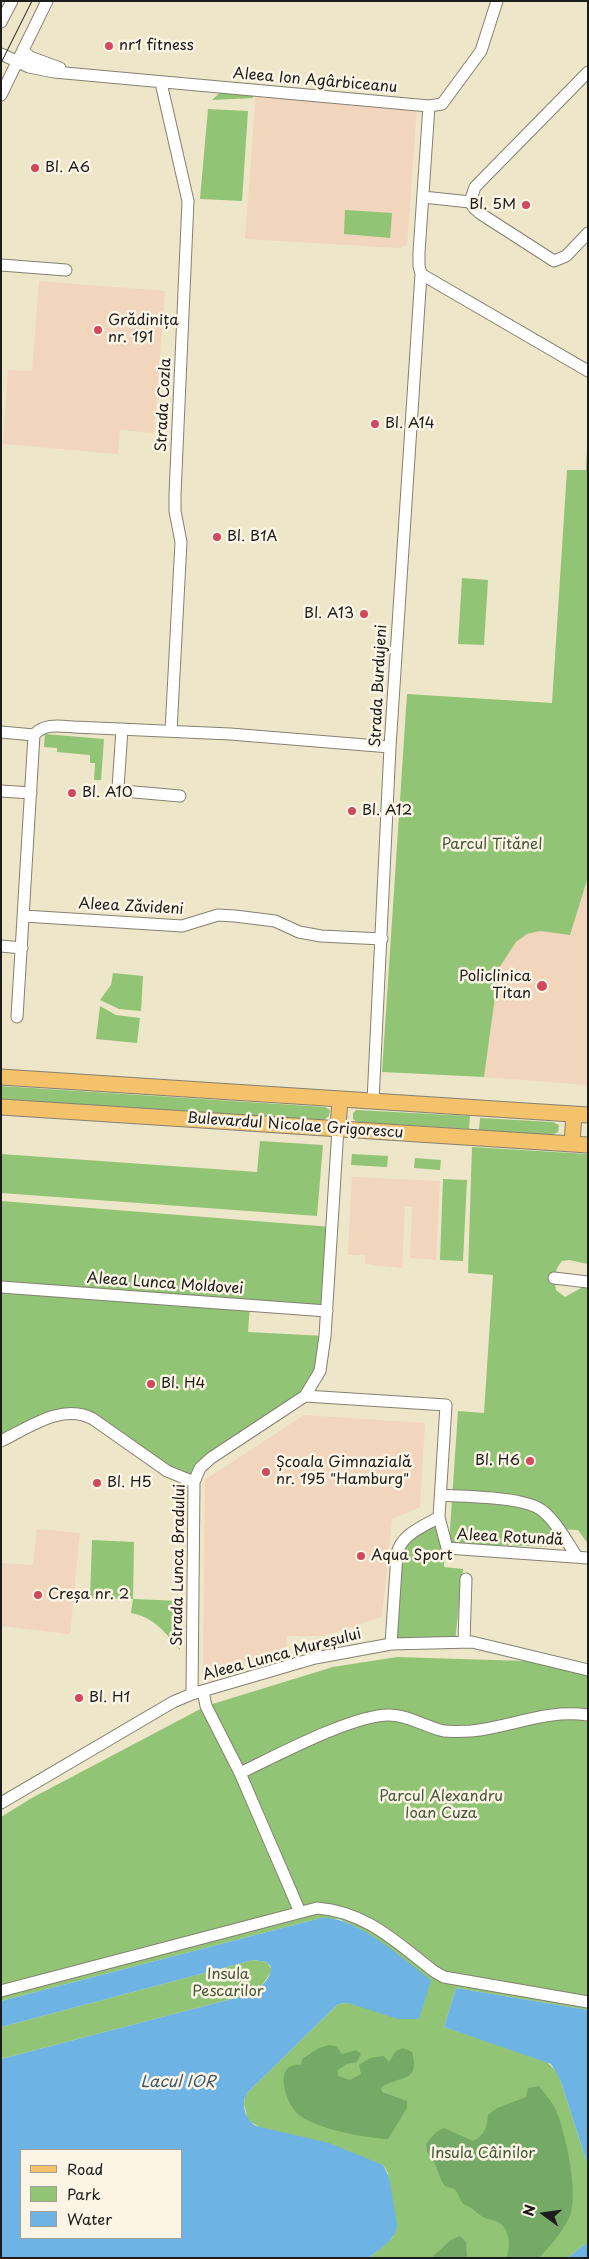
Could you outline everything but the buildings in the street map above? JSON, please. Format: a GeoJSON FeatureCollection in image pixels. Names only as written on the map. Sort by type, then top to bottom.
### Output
{"type":"FeatureCollection","features":[{"type":"Feature","properties":{"kind":"main road","name":"Bulevardul Nicolae Grigorescu"},"geometry":{"type":"LineString","coordinates":[[1,1078],[581,1115]]}},
{"type":"Feature","properties":{"kind":"main road"},"geometry":{"type":"LineString","coordinates":[[338,1128],[340,1099]]}},
{"type":"Feature","properties":{"kind":"main road","name":"Bulevardul Nicolae Grigorescu"},"geometry":{"type":"LineString","coordinates":[[1,1106],[588,1145]]}},
{"type":"Feature","properties":{"kind":"main road"},"geometry":{"type":"LineString","coordinates":[[572,1144],[581,1115]]}},
{"type":"Feature","properties":{"kind":"street"},"geometry":{"type":"LineString","coordinates":[[1,22],[12,1]]}},
{"type":"Feature","properties":{"kind":"street"},"geometry":{"type":"LineString","coordinates":[[1,95],[47,1]]}},
{"type":"Feature","properties":{"kind":"street"},"geometry":{"type":"LineString","coordinates":[[429,106],[442,104],[481,50],[497,1]]}},
{"type":"Feature","properties":{"kind":"street","name":"Aleea Ion Agârbiceanu"},"geometry":{"type":"LineString","coordinates":[[23,50],[30,57],[67,73]]}},
{"type":"Feature","properties":{"kind":"street","name":"Aleea Ion Agârbiceanu"},"geometry":{"type":"LineString","coordinates":[[1,54],[17,62],[43,70],[67,73],[429,106]]}},
{"type":"Feature","properties":{"kind":"street"},"geometry":{"type":"LineString","coordinates":[[588,72],[475,187],[470,202],[481,214],[554,261],[566,256],[588,233]]}},
{"type":"Feature","properties":{"kind":"street","name":"Strada Cozla"},"geometry":{"type":"LineString","coordinates":[[161,83],[188,201],[175,494],[175,511],[181,542],[171,731]]}},
{"type":"Feature","properties":{"kind":"street","name":"Strada Burdujeni"},"geometry":{"type":"LineString","coordinates":[[373,1101],[390,746],[421,274],[418,266],[429,106]]}},
{"type":"Feature","properties":{"kind":"street"},"geometry":{"type":"LineString","coordinates":[[423,197],[470,202]]}},
{"type":"Feature","properties":{"kind":"street"},"geometry":{"type":"LineString","coordinates":[[1,265],[66,270]]}},
{"type":"Feature","properties":{"kind":"street"},"geometry":{"type":"LineString","coordinates":[[421,274],[588,371]]}},
{"type":"Feature","properties":{"kind":"street"},"geometry":{"type":"LineString","coordinates":[[17,1017],[34,735],[38,729],[49,726],[171,731],[390,746]]}},
{"type":"Feature","properties":{"kind":"street"},"geometry":{"type":"LineString","coordinates":[[122,729],[117,778],[118,788],[123,791],[180,796]]}},
{"type":"Feature","properties":{"kind":"street"},"geometry":{"type":"LineString","coordinates":[[1,732],[34,735]]}},
{"type":"Feature","properties":{"kind":"street"},"geometry":{"type":"LineString","coordinates":[[1,791],[31,793]]}},
{"type":"Feature","properties":{"kind":"street","name":"Aleea Zăvideni"},"geometry":{"type":"LineString","coordinates":[[24,916],[182,926],[218,915],[235,916],[275,921],[299,932],[321,936],[382,939]]}},
{"type":"Feature","properties":{"kind":"street"},"geometry":{"type":"LineString","coordinates":[[1,946],[22,948]]}},
{"type":"Feature","properties":{"kind":"street","name":"Strada Lunca Bradului"},"geometry":{"type":"LineString","coordinates":[[197,1693],[194,1482],[200,1468],[211,1458],[305,1396],[320,1371],[327,1311],[338,1128]]}},
{"type":"Feature","properties":{"kind":"street"},"geometry":{"type":"LineString","coordinates":[[554,1278],[588,1282]]}},
{"type":"Feature","properties":{"kind":"street","name":"Aleea Lunca Moldovei"},"geometry":{"type":"LineString","coordinates":[[1,1287],[327,1311]]}},
{"type":"Feature","properties":{"kind":"street","name":"Aleea Rotundă"},"geometry":{"type":"LineString","coordinates":[[305,1396],[446,1405],[439,1517],[447,1548],[582,1557]]}},
{"type":"Feature","properties":{"kind":"street"},"geometry":{"type":"LineString","coordinates":[[1,1442],[52,1417],[80,1413],[93,1419],[167,1471],[194,1482]]}},
{"type":"Feature","properties":{"kind":"street"},"geometry":{"type":"LineString","coordinates":[[441,1495],[514,1501],[536,1507],[550,1518],[582,1557]]}},
{"type":"Feature","properties":{"kind":"street"},"geometry":{"type":"LineString","coordinates":[[390,1644],[397,1554],[400,1544],[407,1536],[439,1517]]}},
{"type":"Feature","properties":{"kind":"street"},"geometry":{"type":"LineString","coordinates":[[464,1642],[466,1579]]}},
{"type":"Feature","properties":{"kind":"street","name":"Aleea Lunca Mureșului"},"geometry":{"type":"LineString","coordinates":[[197,1693],[316,1658],[390,1644],[464,1642],[482,1644],[588,1670]]}},
{"type":"Feature","properties":{"kind":"street"},"geometry":{"type":"LineString","coordinates":[[1,1803],[158,1710],[197,1693],[206,1706],[240,1773],[300,1912]]}},
{"type":"Feature","properties":{"kind":"street"},"geometry":{"type":"LineString","coordinates":[[240,1773],[332,1731],[382,1716],[401,1717],[448,1731],[488,1728],[550,1714],[565,1713],[588,1716]]}},
{"type":"Feature","properties":{"kind":"street"},"geometry":{"type":"LineString","coordinates":[[1,1991],[317,1908],[332,1909],[360,1918],[444,1977],[588,2002]]}},
{"type":"Feature","properties":{"kind":"shaded area"},"geometry":{"type":"Polygon","coordinates":[[[256,93],[417,107],[407,245],[399,248],[245,239],[256,93]]]}},
{"type":"Feature","properties":{"kind":"shaded area","name":"Grădinița nr. 191"},"geometry":{"type":"Polygon","coordinates":[[[39,281],[165,291],[154,433],[120,430],[118,454],[3,444],[8,370],[32,371],[39,281]]]}},
{"type":"Feature","properties":{"kind":"shaded area","name":"Policlinica Titan"},"geometry":{"type":"Polygon","coordinates":[[[588,877],[588,1085],[484,1077],[499,968],[516,942],[527,934],[540,931],[570,935],[588,877]]]}},
{"type":"Feature","properties":{"kind":"shaded area"},"geometry":{"type":"Polygon","coordinates":[[[352,1177],[440,1181],[436,1260],[410,1258],[412,1207],[405,1207],[402,1268],[365,1264],[366,1255],[348,1255],[352,1177]]]}},
{"type":"Feature","properties":{"kind":"shaded area"},"geometry":{"type":"Polygon","coordinates":[[[304,1415],[425,1423],[420,1507],[392,1519],[382,1617],[323,1636],[287,1636],[286,1653],[203,1674],[205,1480],[304,1415]]]}},
{"type":"Feature","properties":{"kind":"shaded area","name":"Creșa nr. 2"},"geometry":{"type":"Polygon","coordinates":[[[37,1529],[80,1533],[70,1634],[1,1626],[1,1563],[33,1565],[37,1529]]]}},
{"type":"Feature","properties":{"kind":"green space"},"geometry":{"type":"Polygon","coordinates":[[[225,88],[254,88],[253,98],[212,100],[225,88]]]}},
{"type":"Feature","properties":{"kind":"green space"},"geometry":{"type":"Polygon","coordinates":[[[208,109],[248,111],[242,201],[200,199],[208,109]]]}},
{"type":"Feature","properties":{"kind":"green space"},"geometry":{"type":"Polygon","coordinates":[[[345,210],[392,213],[390,238],[344,234],[345,210]]]}},
{"type":"Feature","properties":{"kind":"green space","name":"Parcul Titănel"},"geometry":{"type":"Polygon","coordinates":[[[588,422],[588,877],[570,935],[540,931],[527,934],[516,942],[499,968],[484,1077],[382,1072],[407,694],[552,703],[567,470],[586,470],[588,422]]]}},
{"type":"Feature","properties":{"kind":"green space"},"geometry":{"type":"Polygon","coordinates":[[[462,578],[488,580],[484,645],[458,644],[462,578]]]}},
{"type":"Feature","properties":{"kind":"green space"},"geometry":{"type":"Polygon","coordinates":[[[45,734],[104,739],[101,780],[94,780],[95,763],[90,763],[90,755],[57,752],[57,748],[44,747],[45,734]]]}},
{"type":"Feature","properties":{"kind":"green space"},"geometry":{"type":"Polygon","coordinates":[[[113,973],[143,976],[141,1011],[119,1009],[100,1000],[111,985],[113,973]]]}},
{"type":"Feature","properties":{"kind":"green space"},"geometry":{"type":"Polygon","coordinates":[[[100,1006],[116,1015],[140,1018],[137,1043],[96,1039],[100,1006]]]}},
{"type":"Feature","properties":{"kind":"green space"},"geometry":{"type":"Polygon","coordinates":[[[1,1086],[325,1107],[330,1110],[329,1116],[324,1120],[1,1099],[1,1086]]]}},
{"type":"Feature","properties":{"kind":"green space"},"geometry":{"type":"Polygon","coordinates":[[[356,1110],[470,1116],[469,1129],[357,1122],[353,1119],[353,1113],[356,1110]]]}},
{"type":"Feature","properties":{"kind":"green space"},"geometry":{"type":"Polygon","coordinates":[[[480,1118],[553,1122],[559,1125],[558,1132],[552,1135],[479,1130],[480,1118]]]}},
{"type":"Feature","properties":{"kind":"green space"},"geometry":{"type":"Polygon","coordinates":[[[260,1141],[323,1145],[317,1216],[1,1193],[1,1154],[257,1172],[260,1141]]]}},
{"type":"Feature","properties":{"kind":"green space"},"geometry":{"type":"Polygon","coordinates":[[[472,1147],[588,1154],[588,1264],[569,1260],[562,1261],[557,1268],[555,1278],[556,1290],[565,1297],[588,1284],[588,1544],[578,1530],[558,1529],[570,1547],[449,1544],[458,1411],[484,1413],[493,1275],[468,1273],[472,1147]]]}},
{"type":"Feature","properties":{"kind":"green space"},"geometry":{"type":"Polygon","coordinates":[[[352,1154],[388,1156],[387,1167],[351,1165],[352,1154]]]}},
{"type":"Feature","properties":{"kind":"green space"},"geometry":{"type":"Polygon","coordinates":[[[415,1158],[441,1160],[440,1170],[414,1168],[415,1158]]]}},
{"type":"Feature","properties":{"kind":"green space"},"geometry":{"type":"Polygon","coordinates":[[[443,1179],[467,1180],[463,1261],[440,1260],[443,1179]]]}},
{"type":"Feature","properties":{"kind":"green space"},"geometry":{"type":"Polygon","coordinates":[[[1,1201],[332,1227],[327,1311],[250,1306],[248,1332],[325,1336],[314,1383],[211,1458],[194,1482],[72,1413],[1,1441],[1,1201]]]}},
{"type":"Feature","properties":{"kind":"green space"},"geometry":{"type":"Polygon","coordinates":[[[439,1517],[445,1544],[444,1567],[463,1569],[455,1642],[391,1644],[398,1549],[439,1517]]]}},
{"type":"Feature","properties":{"kind":"green space"},"geometry":{"type":"Polygon","coordinates":[[[92,1540],[134,1542],[133,1599],[90,1598],[92,1540]]]}},
{"type":"Feature","properties":{"kind":"green space"},"geometry":{"type":"Polygon","coordinates":[[[133,1599],[181,1601],[180,1650],[153,1622],[131,1613],[133,1599]]]}},
{"type":"Feature","properties":{"kind":"green space","name":"Parcul Alexandru Ioan Cuza"},"geometry":{"type":"Polygon","coordinates":[[[397,1657],[526,1661],[588,1674],[588,2010],[456,1988],[444,2027],[546,2061],[558,2073],[588,2166],[588,2242],[567,2258],[369,2258],[393,2237],[388,2173],[383,2165],[259,2127],[248,2120],[244,2104],[245,2095],[338,2004],[348,2003],[406,2018],[419,2019],[362,1930],[339,1919],[317,1919],[1,2001],[1,1817],[30,1799],[206,1706],[333,1667],[397,1657]]]}},
{"type":"Feature","properties":{"kind":"green space","name":"Insula Pescarilor"},"geometry":{"type":"Polygon","coordinates":[[[253,1960],[267,1962],[272,1970],[261,1987],[247,1995],[1,2059],[1,2027],[253,1960]]]}},
{"type":"Feature","properties":{"kind":"green space"},"geometry":{"type":"Polygon","coordinates":[[[329,2045],[336,2046],[342,2054],[356,2050],[361,2054],[357,2062],[347,2064],[338,2070],[338,2076],[350,2080],[361,2074],[359,2065],[370,2058],[384,2056],[389,2062],[396,2051],[403,2048],[412,2052],[414,2062],[411,2074],[381,2088],[382,2092],[407,2101],[407,2108],[388,2139],[354,2135],[317,2125],[299,2115],[289,2102],[284,2084],[286,2070],[292,2066],[301,2065],[302,2059],[319,2048],[329,2045]]]}},
{"type":"Feature","properties":{"kind":"green space","name":"Insula Câinilor"},"geometry":{"type":"Polygon","coordinates":[[[539,2086],[555,2108],[563,2131],[572,2179],[572,2208],[563,2229],[539,2258],[506,2258],[509,2250],[509,2240],[504,2227],[483,2217],[463,2204],[455,2189],[445,2186],[435,2163],[427,2152],[426,2144],[436,2132],[444,2128],[473,2141],[485,2130],[488,2115],[497,2108],[526,2097],[528,2088],[539,2086]]]}},
{"type":"Feature","properties":{"kind":"green space"},"geometry":{"type":"Polygon","coordinates":[[[460,2236],[466,2242],[467,2258],[434,2258],[433,2256],[451,2240],[460,2236]]]}},
{"type":"Feature","properties":{"kind":"water","name":"Lacul IOR"},"geometry":{"type":"Polygon","coordinates":[[[321,1918],[334,1919],[364,1931],[379,1940],[431,1980],[419,2019],[398,2019],[348,2003],[338,2004],[247,2093],[244,2107],[249,2120],[256,2126],[329,2143],[383,2165],[389,2177],[397,2225],[394,2235],[369,2258],[1,2258],[1,2059],[247,1995],[263,1984],[269,1976],[271,1967],[267,1962],[253,1960],[1,2027],[1,2001],[321,1918]]]}},
{"type":"Feature","properties":{"kind":"water"},"geometry":{"type":"Polygon","coordinates":[[[456,1988],[588,2010],[588,2166],[560,2079],[551,2064],[444,2027],[456,1988]]]}},
{"type":"Feature","properties":{"kind":"water"},"geometry":{"type":"Polygon","coordinates":[[[588,2242],[588,2258],[567,2258],[588,2242]]]}},
{"type":"Feature","properties":{"kind":"tram line"},"geometry":{"type":"LineString","coordinates":[[1,63],[32,1]]}},
{"type":"Feature","properties":{"kind":"place","name":"nr1 fitness"},"geometry":{"type":"Point","coordinates":[109,46]}},
{"type":"Feature","properties":{"kind":"place","name":"Bl. A6"},"geometry":{"type":"Point","coordinates":[35,168]}},
{"type":"Feature","properties":{"kind":"place","name":"Bl. 5M"},"geometry":{"type":"Point","coordinates":[526,205]}},
{"type":"Feature","properties":{"kind":"place","name":"Grădinița nr. 191"},"geometry":{"type":"Point","coordinates":[98,330]}},
{"type":"Feature","properties":{"kind":"place","name":"Bl. A14"},"geometry":{"type":"Point","coordinates":[375,424]}},
{"type":"Feature","properties":{"kind":"place","name":"Bl. B1A"},"geometry":{"type":"Point","coordinates":[217,537]}},
{"type":"Feature","properties":{"kind":"place","name":"Bl. A13"},"geometry":{"type":"Point","coordinates":[364,614]}},
{"type":"Feature","properties":{"kind":"place","name":"Bl. A10"},"geometry":{"type":"Point","coordinates":[72,793]}},
{"type":"Feature","properties":{"kind":"place","name":"Bl. A12"},"geometry":{"type":"Point","coordinates":[352,811]}},
{"type":"Feature","properties":{"kind":"place","name":"Policlinica Titan"},"geometry":{"type":"Point","coordinates":[542,986]}},
{"type":"Feature","properties":{"kind":"place","name":"Bl. H4"},"geometry":{"type":"Point","coordinates":[151,1384]}},
{"type":"Feature","properties":{"kind":"place","name":"Bl. H6"},"geometry":{"type":"Point","coordinates":[530,1461]}},
{"type":"Feature","properties":{"kind":"place","name":"Școala Gimnazială nr. 195 \"Hamburg\""},"geometry":{"type":"Point","coordinates":[266,1472]}},
{"type":"Feature","properties":{"kind":"place","name":"Bl. H5"},"geometry":{"type":"Point","coordinates":[97,1483]}},
{"type":"Feature","properties":{"kind":"place","name":"Aqua Sport"},"geometry":{"type":"Point","coordinates":[361,1556]}},
{"type":"Feature","properties":{"kind":"place","name":"Creșa nr. 2"},"geometry":{"type":"Point","coordinates":[38,1595]}},
{"type":"Feature","properties":{"kind":"place","name":"Bl. H1"},"geometry":{"type":"Point","coordinates":[79,1698]}}]}
